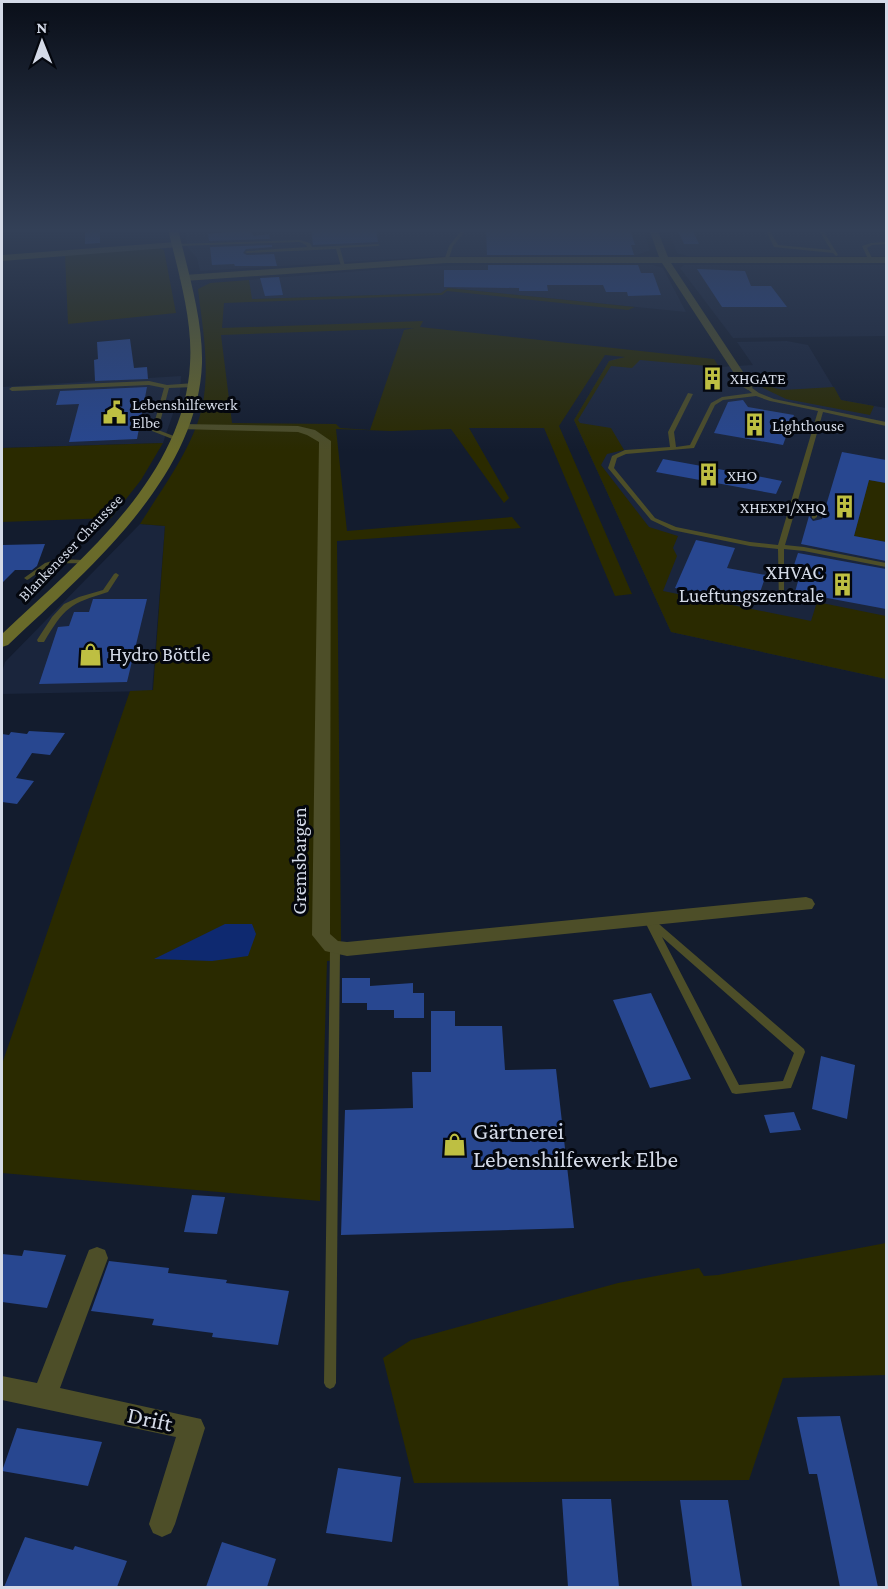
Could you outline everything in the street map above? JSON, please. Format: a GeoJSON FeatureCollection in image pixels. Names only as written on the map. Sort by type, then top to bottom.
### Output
{"type":"FeatureCollection","features":[{"type":"Feature","properties":{"kind":"main road","name":"Blankeneser Chaussee"},"geometry":{"type":"LineString","coordinates":[[2,642],[135,507],[154,480],[180,433],[194,385],[196,366],[187,303]]}},
{"type":"Feature","properties":{"kind":"street"},"geometry":{"type":"LineString","coordinates":[[693,303],[748,387]]}},
{"type":"Feature","properties":{"kind":"street","name":"Gremsbargen"},"geometry":{"type":"LineString","coordinates":[[180,433],[298,429],[311,432],[325,441],[321,935],[326,944],[335,948]]}},
{"type":"Feature","properties":{"kind":"street"},"geometry":{"type":"LineString","coordinates":[[335,948],[358,948],[806,904]]}},
{"type":"Feature","properties":{"kind":"street"},"geometry":{"type":"LineString","coordinates":[[44,1397],[97,1258]]}},
{"type":"Feature","properties":{"kind":"street","name":"Drift"},"geometry":{"type":"LineString","coordinates":[[2,1389],[192,1428],[162,1524]]}},
{"type":"Feature","properties":{"kind":"lane"},"geometry":{"type":"LineString","coordinates":[[12,389],[149,383],[167,387],[194,385]]}},
{"type":"Feature","properties":{"kind":"lane"},"geometry":{"type":"LineString","coordinates":[[167,387],[155,431],[180,433]]}},
{"type":"Feature","properties":{"kind":"lane"},"geometry":{"type":"LineString","coordinates":[[748,387],[757,394],[821,411],[886,424]]}},
{"type":"Feature","properties":{"kind":"lane"},"geometry":{"type":"LineString","coordinates":[[674,450],[671,432],[690,394]]}},
{"type":"Feature","properties":{"kind":"lane"},"geometry":{"type":"LineString","coordinates":[[757,394],[722,399],[713,404],[692,447],[625,452],[614,457],[610,468],[652,519],[674,529],[750,544],[804,549],[886,565]]}},
{"type":"Feature","properties":{"kind":"lane"},"geometry":{"type":"LineString","coordinates":[[781,603],[781,547],[821,411]]}},
{"type":"Feature","properties":{"kind":"lane"},"geometry":{"type":"LineString","coordinates":[[792,508],[815,513],[814,517]]}},
{"type":"Feature","properties":{"kind":"lane"},"geometry":{"type":"LineString","coordinates":[[804,549],[807,541]]}},
{"type":"Feature","properties":{"kind":"lane"},"geometry":{"type":"LineString","coordinates":[[27,579],[48,563],[58,560],[83,562]]}},
{"type":"Feature","properties":{"kind":"lane"},"geometry":{"type":"LineString","coordinates":[[41,640],[53,618],[70,601],[106,591],[116,575]]}},
{"type":"Feature","properties":{"kind":"lane"},"geometry":{"type":"LineString","coordinates":[[50,595],[70,601]]}},
{"type":"Feature","properties":{"kind":"lane"},"geometry":{"type":"LineString","coordinates":[[649,920],[800,1052],[787,1085],[736,1090],[649,920]]}},
{"type":"Feature","properties":{"kind":"lane"},"geometry":{"type":"LineString","coordinates":[[330,1383],[335,948]]}},
{"type":"Feature","properties":{"kind":"shaded area"},"geometry":{"type":"Polygon","coordinates":[[[67,303],[174,303],[176,313],[68,324],[67,303]]]}},
{"type":"Feature","properties":{"kind":"shaded area"},"geometry":{"type":"Polygon","coordinates":[[[200,303],[224,303],[222,328],[423,321],[420,327],[714,359],[719,367],[640,360],[632,368],[611,366],[578,420],[580,423],[611,428],[624,450],[607,454],[601,465],[649,527],[678,536],[673,548],[677,556],[663,591],[811,621],[817,602],[886,616],[886,679],[671,632],[574,420],[609,361],[625,357],[605,355],[559,426],[632,594],[615,596],[544,428],[469,428],[509,498],[504,503],[451,429],[391,431],[336,429],[347,531],[512,517],[521,528],[337,541],[341,938],[340,960],[327,961],[320,1201],[2,1173],[2,1064],[130,691],[153,690],[165,526],[140,524],[179,463],[201,413],[206,369],[200,303]],[[414,328],[221,335],[232,423],[336,424],[340,428],[370,430],[404,330],[414,328]]]}},
{"type":"Feature","properties":{"kind":"shaded area"},"geometry":{"type":"Polygon","coordinates":[[[563,303],[597,303],[635,307],[628,310],[563,303]]]}},
{"type":"Feature","properties":{"kind":"shaded area"},"geometry":{"type":"Polygon","coordinates":[[[598,303],[681,303],[686,312],[598,303]]]}},
{"type":"Feature","properties":{"kind":"shaded area"},"geometry":{"type":"Polygon","coordinates":[[[707,303],[886,303],[886,336],[733,338],[707,303]]]}},
{"type":"Feature","properties":{"kind":"shaded area"},"geometry":{"type":"Polygon","coordinates":[[[787,341],[808,345],[841,400],[886,408],[886,679],[671,632],[574,420],[609,361],[629,357],[719,367],[753,365],[737,342],[787,341]]]}},
{"type":"Feature","properties":{"kind":"shaded area"},"geometry":{"type":"Polygon","coordinates":[[[762,374],[771,387],[783,390],[834,387],[841,400],[874,406],[870,415],[786,399],[763,388],[752,375],[762,374]]]}},
{"type":"Feature","properties":{"kind":"shaded area"},"geometry":{"type":"Polygon","coordinates":[[[181,376],[180,393],[163,443],[2,448],[2,387],[181,376]]]}},
{"type":"Feature","properties":{"kind":"shaded area"},"geometry":{"type":"Polygon","coordinates":[[[163,443],[141,480],[111,518],[2,522],[2,448],[163,443]]]}},
{"type":"Feature","properties":{"kind":"shaded area"},"geometry":{"type":"Polygon","coordinates":[[[869,480],[886,483],[886,542],[854,536],[869,480]]]}},
{"type":"Feature","properties":{"kind":"shaded area"},"geometry":{"type":"Polygon","coordinates":[[[140,524],[165,526],[152,691],[2,694],[2,673],[5,662],[140,524]]]}},
{"type":"Feature","properties":{"kind":"shaded area"},"geometry":{"type":"Polygon","coordinates":[[[886,1243],[886,1375],[783,1378],[749,1480],[414,1483],[383,1358],[411,1340],[618,1283],[699,1268],[704,1276],[718,1275],[886,1243]]]}},
{"type":"Feature","properties":{"kind":"water"},"geometry":{"type":"Polygon","coordinates":[[[225,924],[252,924],[256,934],[248,956],[212,961],[154,959],[225,924]]]}},
{"type":"Feature","properties":{"kind":"building"},"geometry":{"type":"Polygon","coordinates":[[[719,303],[784,303],[787,307],[722,307],[719,303]]]}},
{"type":"Feature","properties":{"kind":"building"},"geometry":{"type":"Polygon","coordinates":[[[130,339],[134,368],[147,367],[148,379],[95,381],[94,360],[98,359],[97,342],[130,339]]]}},
{"type":"Feature","properties":{"kind":"building","name":"Lebenshilfewerk Elbe"},"geometry":{"type":"Polygon","coordinates":[[[147,387],[137,439],[69,442],[79,404],[56,405],[60,391],[147,387]]]}},
{"type":"Feature","properties":{"kind":"building","name":"Lighthouse"},"geometry":{"type":"Polygon","coordinates":[[[743,400],[748,407],[794,415],[783,445],[714,433],[728,402],[743,400]]]}},
{"type":"Feature","properties":{"kind":"building","name":"XHEXP1/XHQ"},"geometry":{"type":"Polygon","coordinates":[[[842,452],[886,460],[886,483],[869,480],[854,536],[886,542],[886,561],[801,544],[809,516],[813,521],[822,519],[842,452]]]}},
{"type":"Feature","properties":{"kind":"building","name":"XHO"},"geometry":{"type":"Polygon","coordinates":[[[663,459],[782,481],[776,494],[656,472],[663,459]]]}},
{"type":"Feature","properties":{"kind":"building"},"geometry":{"type":"Polygon","coordinates":[[[696,540],[735,548],[727,568],[766,575],[756,604],[675,588],[696,540]]]}},
{"type":"Feature","properties":{"kind":"building"},"geometry":{"type":"Polygon","coordinates":[[[45,544],[37,566],[32,570],[15,570],[2,583],[2,545],[45,544]]]}},
{"type":"Feature","properties":{"kind":"building","name":"XHVAC Lueftungszentrale"},"geometry":{"type":"Polygon","coordinates":[[[798,553],[886,569],[886,609],[795,592],[802,567],[794,565],[798,553]]]}},
{"type":"Feature","properties":{"kind":"building","name":"Hydro Böttle"},"geometry":{"type":"Polygon","coordinates":[[[93,599],[147,599],[127,682],[39,684],[58,627],[69,626],[74,612],[89,612],[93,599]]]}},
{"type":"Feature","properties":{"kind":"building"},"geometry":{"type":"Polygon","coordinates":[[[29,731],[65,733],[50,755],[32,753],[16,778],[34,781],[17,804],[2,802],[2,734],[9,735],[11,732],[27,734],[29,731]]]}},
{"type":"Feature","properties":{"kind":"building"},"geometry":{"type":"Polygon","coordinates":[[[342,978],[370,978],[370,986],[413,983],[413,993],[424,993],[424,1018],[394,1018],[394,1010],[367,1010],[367,1003],[342,1003],[342,978]]]}},
{"type":"Feature","properties":{"kind":"building"},"geometry":{"type":"Polygon","coordinates":[[[651,993],[691,1079],[650,1088],[613,1000],[651,993]]]}},
{"type":"Feature","properties":{"kind":"building"},"geometry":{"type":"Polygon","coordinates":[[[431,1011],[455,1011],[455,1026],[502,1026],[505,1070],[556,1069],[574,1228],[341,1235],[345,1110],[413,1108],[412,1072],[431,1072],[431,1011]]]}},
{"type":"Feature","properties":{"kind":"building"},"geometry":{"type":"Polygon","coordinates":[[[821,1056],[855,1065],[847,1119],[812,1109],[821,1056]]]}},
{"type":"Feature","properties":{"kind":"building"},"geometry":{"type":"Polygon","coordinates":[[[794,1112],[801,1130],[770,1133],[764,1115],[794,1112]]]}},
{"type":"Feature","properties":{"kind":"building"},"geometry":{"type":"Polygon","coordinates":[[[192,1195],[225,1197],[217,1234],[184,1232],[192,1195]]]}},
{"type":"Feature","properties":{"kind":"building"},"geometry":{"type":"Polygon","coordinates":[[[24,1250],[66,1255],[47,1308],[2,1302],[2,1254],[22,1256],[24,1250]]]}},
{"type":"Feature","properties":{"kind":"building"},"geometry":{"type":"Polygon","coordinates":[[[109,1261],[169,1268],[168,1273],[289,1291],[278,1345],[212,1337],[213,1333],[152,1325],[154,1319],[91,1311],[109,1261]]]}},
{"type":"Feature","properties":{"kind":"building"},"geometry":{"type":"Polygon","coordinates":[[[840,1416],[878,1587],[840,1587],[817,1474],[809,1474],[797,1417],[840,1416]]]}},
{"type":"Feature","properties":{"kind":"building"},"geometry":{"type":"Polygon","coordinates":[[[17,1428],[102,1442],[88,1486],[2,1471],[17,1428]]]}},
{"type":"Feature","properties":{"kind":"building"},"geometry":{"type":"Polygon","coordinates":[[[338,1468],[401,1477],[392,1542],[326,1533],[338,1468]]]}},
{"type":"Feature","properties":{"kind":"building"},"geometry":{"type":"Polygon","coordinates":[[[562,1499],[611,1499],[619,1587],[568,1587],[562,1499]]]}},
{"type":"Feature","properties":{"kind":"building"},"geometry":{"type":"Polygon","coordinates":[[[680,1500],[728,1500],[742,1587],[692,1587],[680,1500]]]}},
{"type":"Feature","properties":{"kind":"building"},"geometry":{"type":"Polygon","coordinates":[[[25,1537],[73,1550],[75,1546],[127,1561],[117,1587],[4,1587],[25,1537]]]}},
{"type":"Feature","properties":{"kind":"building"},"geometry":{"type":"Polygon","coordinates":[[[222,1542],[276,1559],[267,1587],[206,1587],[222,1542]]]}},
{"type":"Feature","properties":{"kind":"place","name":"XHGATE"},"geometry":{"type":"Point","coordinates":[712,378]}},
{"type":"Feature","properties":{"kind":"place","name":"Lebenshilfewerk Elbe"},"geometry":{"type":"Point","coordinates":[114,413]}},
{"type":"Feature","properties":{"kind":"place","name":"Lighthouse"},"geometry":{"type":"Point","coordinates":[754,425]}},
{"type":"Feature","properties":{"kind":"place","name":"XHO"},"geometry":{"type":"Point","coordinates":[709,475]}},
{"type":"Feature","properties":{"kind":"place","name":"XHEXP1/XHQ"},"geometry":{"type":"Point","coordinates":[844,507]}},
{"type":"Feature","properties":{"kind":"place","name":"XHVAC Lueftungszentrale"},"geometry":{"type":"Point","coordinates":[842,584]}},
{"type":"Feature","properties":{"kind":"place","name":"Hydro Böttle"},"geometry":{"type":"Point","coordinates":[91,654]}},
{"type":"Feature","properties":{"kind":"place","name":"Gärtnerei Lebenshilfewerk Elbe"},"geometry":{"type":"Point","coordinates":[455,1145]}}]}
